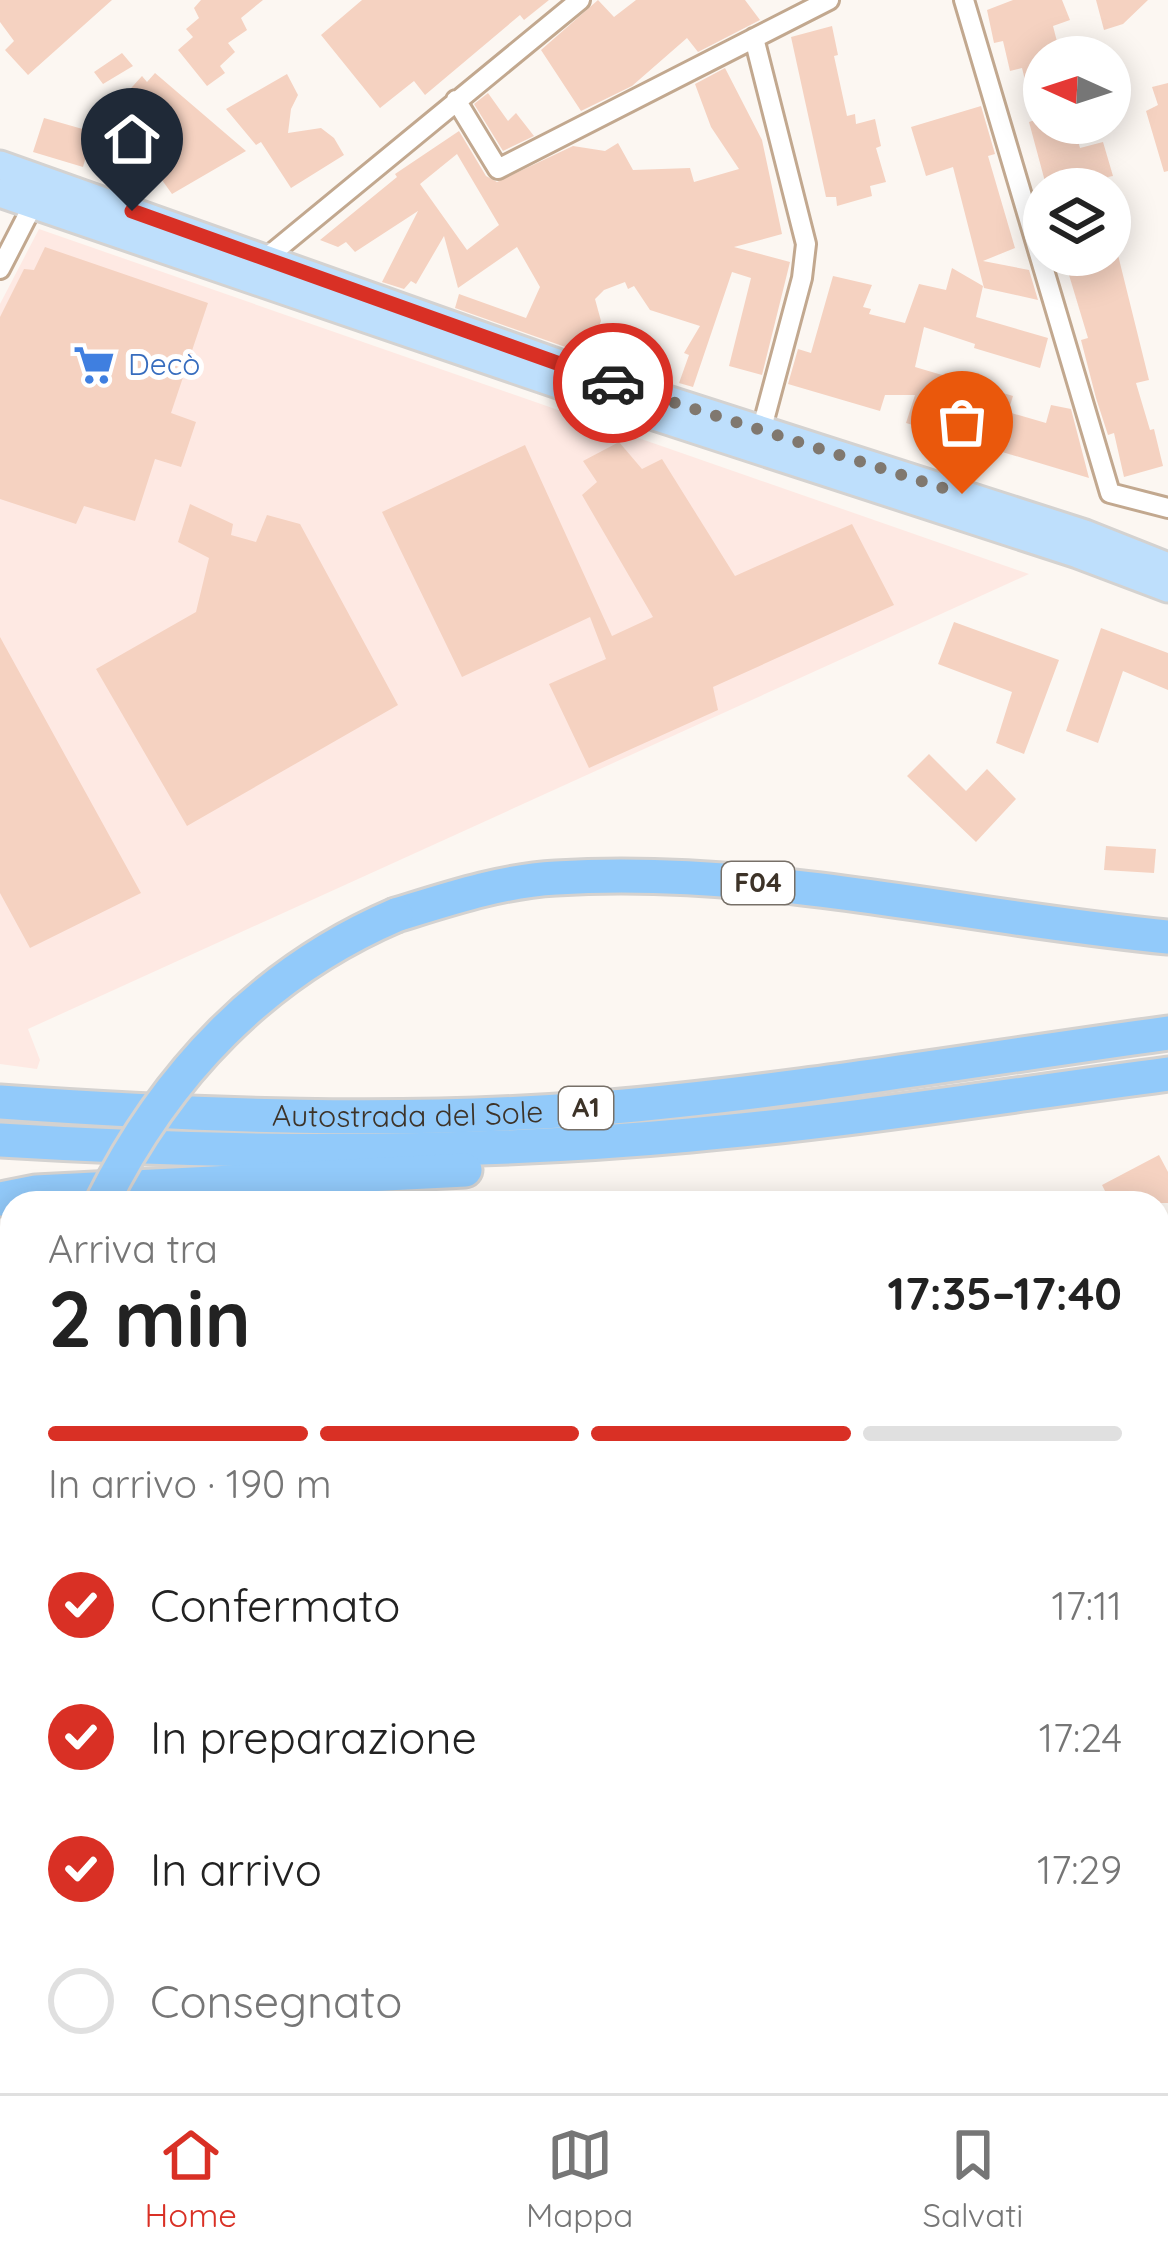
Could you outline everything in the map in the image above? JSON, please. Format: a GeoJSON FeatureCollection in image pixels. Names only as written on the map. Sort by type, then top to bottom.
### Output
{"type":"FeatureCollection","features":[{"type":"Feature","properties":{"kind":"highway","name":"F04"},"geometry":{"type":"LineString","coordinates":[[109,1191],[159,1103],[225,1028],[301,968],[363,929],[504,885],[555,878],[658,876],[830,890],[1168,937]]}},
{"type":"Feature","properties":{"kind":"highway","name":"Autostrada del Sole"},"geometry":{"type":"LineString","coordinates":[[0,1102],[185,1114],[412,1117],[601,1108],[1168,1034]]}},
{"type":"Feature","properties":{"kind":"highway","name":"Autostrada del Sole"},"geometry":{"type":"LineString","coordinates":[[0,1140],[155,1149],[335,1150],[649,1138],[1168,1074]]}},
{"type":"Feature","properties":{"kind":"highway"},"geometry":{"type":"LineString","coordinates":[[56,1191],[537,1167],[649,1138]]}},
{"type":"Feature","properties":{"kind":"main road"},"geometry":{"type":"LineString","coordinates":[[0,164],[39,192],[759,440],[1168,588]]}},
{"type":"Feature","properties":{"kind":"main road"},"geometry":{"type":"LineString","coordinates":[[0,193],[39,192]]}},
{"type":"Feature","properties":{"kind":"main road"},"geometry":{"type":"LineString","coordinates":[[759,440],[1085,534],[1168,567]]}},
{"type":"Feature","properties":{"kind":"street"},"geometry":{"type":"LineString","coordinates":[[261,270],[456,100],[580,0]]}},
{"type":"Feature","properties":{"kind":"street"},"geometry":{"type":"LineString","coordinates":[[456,100],[498,170],[829,0]]}},
{"type":"Feature","properties":{"kind":"street"},"geometry":{"type":"LineString","coordinates":[[964,0],[1110,493],[1168,508]]}},
{"type":"Feature","properties":{"kind":"street"},"geometry":{"type":"LineString","coordinates":[[754,38],[806,244],[802,278],[759,440]]}},
{"type":"Feature","properties":{"kind":"street"},"geometry":{"type":"LineString","coordinates":[[0,269],[39,192]]}},
{"type":"Feature","properties":{"kind":"shaded area"},"geometry":{"type":"Polygon","coordinates":[[[39,229],[1029,574],[28,1029],[40,1060],[37,1069],[0,1064],[0,304],[39,229]]]}},
{"type":"Feature","properties":{"kind":"building"},"geometry":{"type":"Polygon","coordinates":[[[0,0],[112,0],[28,75],[5,50],[14,41],[0,22],[0,0]]]}},
{"type":"Feature","properties":{"kind":"building"},"geometry":{"type":"Polygon","coordinates":[[[201,0],[263,0],[241,18],[247,30],[228,43],[235,52],[220,66],[225,73],[207,86],[178,50],[193,37],[186,29],[199,18],[194,8],[201,0]]]}},
{"type":"Feature","properties":{"kind":"building"},"geometry":{"type":"Polygon","coordinates":[[[362,0],[549,0],[524,20],[520,15],[425,95],[414,81],[380,108],[321,35],[362,0]]]}},
{"type":"Feature","properties":{"kind":"building"},"geometry":{"type":"Polygon","coordinates":[[[598,0],[614,17],[636,0],[745,0],[760,20],[698,52],[687,38],[632,86],[581,111],[541,50],[598,0]]]}},
{"type":"Feature","properties":{"kind":"building"},"geometry":{"type":"Polygon","coordinates":[[[1013,0],[1062,0],[1070,20],[1053,26],[1056,36],[1023,36],[1023,72],[1022,68],[1010,71],[1003,41],[994,43],[987,10],[1013,0]]]}},
{"type":"Feature","properties":{"kind":"building"},"geometry":{"type":"Polygon","coordinates":[[[1096,0],[1148,0],[1123,24],[1104,30],[1096,0]]]}},
{"type":"Feature","properties":{"kind":"building"},"geometry":{"type":"Polygon","coordinates":[[[832,26],[847,116],[855,114],[856,124],[875,119],[881,146],[876,148],[886,182],[870,186],[872,196],[837,206],[836,197],[826,197],[791,37],[832,26]]]}},
{"type":"Feature","properties":{"kind":"building"},"geometry":{"type":"Polygon","coordinates":[[[122,53],[133,66],[103,84],[94,72],[122,53]]]}},
{"type":"Feature","properties":{"kind":"building"},"geometry":{"type":"Polygon","coordinates":[[[725,68],[762,140],[782,234],[734,247],[790,262],[762,375],[729,366],[751,278],[732,272],[693,387],[679,383],[689,355],[684,353],[700,326],[650,310],[634,286],[628,289],[625,282],[595,299],[601,321],[588,355],[455,308],[459,294],[526,318],[540,287],[517,247],[458,288],[444,236],[416,284],[411,281],[404,289],[382,282],[418,211],[355,252],[346,242],[338,247],[320,240],[395,174],[459,131],[486,176],[497,182],[573,146],[605,151],[618,143],[633,170],[690,168],[694,182],[739,169],[711,127],[695,84],[725,68]],[[457,154],[420,184],[467,250],[499,225],[457,154]]]}},
{"type":"Feature","properties":{"kind":"building"},"geometry":{"type":"Polygon","coordinates":[[[155,73],[246,151],[172,194],[147,159],[152,156],[105,117],[142,76],[147,82],[155,73]]]}},
{"type":"Feature","properties":{"kind":"building"},"geometry":{"type":"Polygon","coordinates":[[[287,74],[298,95],[288,133],[321,128],[344,155],[291,188],[261,142],[256,145],[226,109],[287,74]]]}},
{"type":"Feature","properties":{"kind":"building"},"geometry":{"type":"Polygon","coordinates":[[[1168,83],[1168,171],[1164,172],[1146,111],[1158,105],[1152,87],[1168,83]]]}},
{"type":"Feature","properties":{"kind":"building"},"geometry":{"type":"Polygon","coordinates":[[[488,93],[508,121],[516,113],[534,136],[503,151],[474,104],[488,93]]]}},
{"type":"Feature","properties":{"kind":"building"},"geometry":{"type":"Polygon","coordinates":[[[981,106],[995,154],[988,156],[1015,248],[983,261],[1023,269],[1023,276],[1031,276],[1038,300],[984,288],[953,167],[926,176],[911,127],[981,106]]]}},
{"type":"Feature","properties":{"kind":"building"},"geometry":{"type":"Polygon","coordinates":[[[44,118],[93,132],[83,167],[33,152],[44,118]]]}},
{"type":"Feature","properties":{"kind":"building"},"geometry":{"type":"Polygon","coordinates":[[[1035,144],[1079,144],[1080,148],[1104,144],[1111,168],[1041,168],[1035,144]]]}},
{"type":"Feature","properties":{"kind":"building","name":"Decò"},"geometry":{"type":"Polygon","coordinates":[[[45,247],[208,303],[171,413],[196,422],[181,467],[155,459],[135,521],[84,506],[76,524],[0,499],[0,317],[24,269],[34,270],[45,247]]]}},
{"type":"Feature","properties":{"kind":"building"},"geometry":{"type":"Polygon","coordinates":[[[952,268],[983,286],[976,317],[1048,338],[1040,368],[924,327],[915,367],[1013,396],[1008,412],[1046,423],[1051,405],[1071,409],[1089,478],[906,423],[915,395],[885,395],[880,411],[788,384],[798,349],[811,353],[833,276],[872,285],[863,307],[871,309],[869,314],[905,323],[919,284],[946,290],[952,268]]]}},
{"type":"Feature","properties":{"kind":"building"},"geometry":{"type":"Polygon","coordinates":[[[1069,276],[1123,276],[1149,380],[1136,383],[1163,466],[1124,477],[1114,433],[1108,435],[1096,398],[1081,340],[1088,338],[1069,276]]]}},
{"type":"Feature","properties":{"kind":"building"},"geometry":{"type":"Polygon","coordinates":[[[619,442],[642,469],[662,459],[735,576],[852,524],[894,605],[713,687],[718,710],[589,768],[549,684],[606,659],[590,617],[462,677],[382,512],[525,445],[612,636],[653,617],[582,495],[597,482],[583,461],[619,442]]]}},
{"type":"Feature","properties":{"kind":"building"},"geometry":{"type":"Polygon","coordinates":[[[190,504],[233,524],[231,535],[256,542],[267,515],[300,524],[398,705],[187,826],[96,669],[196,612],[209,558],[178,542],[190,504]]]}},
{"type":"Feature","properties":{"kind":"building"},"geometry":{"type":"Polygon","coordinates":[[[954,622],[1059,660],[1024,754],[996,743],[1012,692],[938,664],[954,622]]]}},
{"type":"Feature","properties":{"kind":"building"},"geometry":{"type":"Polygon","coordinates":[[[1101,628],[1168,653],[1168,690],[1123,671],[1098,743],[1066,731],[1101,628]]]}},
{"type":"Feature","properties":{"kind":"building"},"geometry":{"type":"Polygon","coordinates":[[[0,637],[141,893],[30,948],[0,893],[0,637]]]}},
{"type":"Feature","properties":{"kind":"building"},"geometry":{"type":"Polygon","coordinates":[[[929,754],[966,791],[987,769],[1016,799],[976,842],[907,776],[929,754]]]}},
{"type":"Feature","properties":{"kind":"building"},"geometry":{"type":"Polygon","coordinates":[[[1106,846],[1156,849],[1154,873],[1104,870],[1106,846]]]}},
{"type":"Feature","properties":{"kind":"building"},"geometry":{"type":"Polygon","coordinates":[[[1159,1155],[1168,1172],[1168,1191],[1105,1191],[1102,1185],[1159,1155]]]}},
{"type":"Feature","properties":{"kind":"way so far"},"geometry":{"type":"LineString","coordinates":[[613,383],[962,494]]}},
{"type":"Feature","properties":{"kind":"place","name":"Decò"},"geometry":{"type":"Point","coordinates":[94,365]}},
{"type":"Feature","properties":{"kind":"route"},"geometry":{"type":"LineString","coordinates":[[132,211],[613,383]]}}]}
